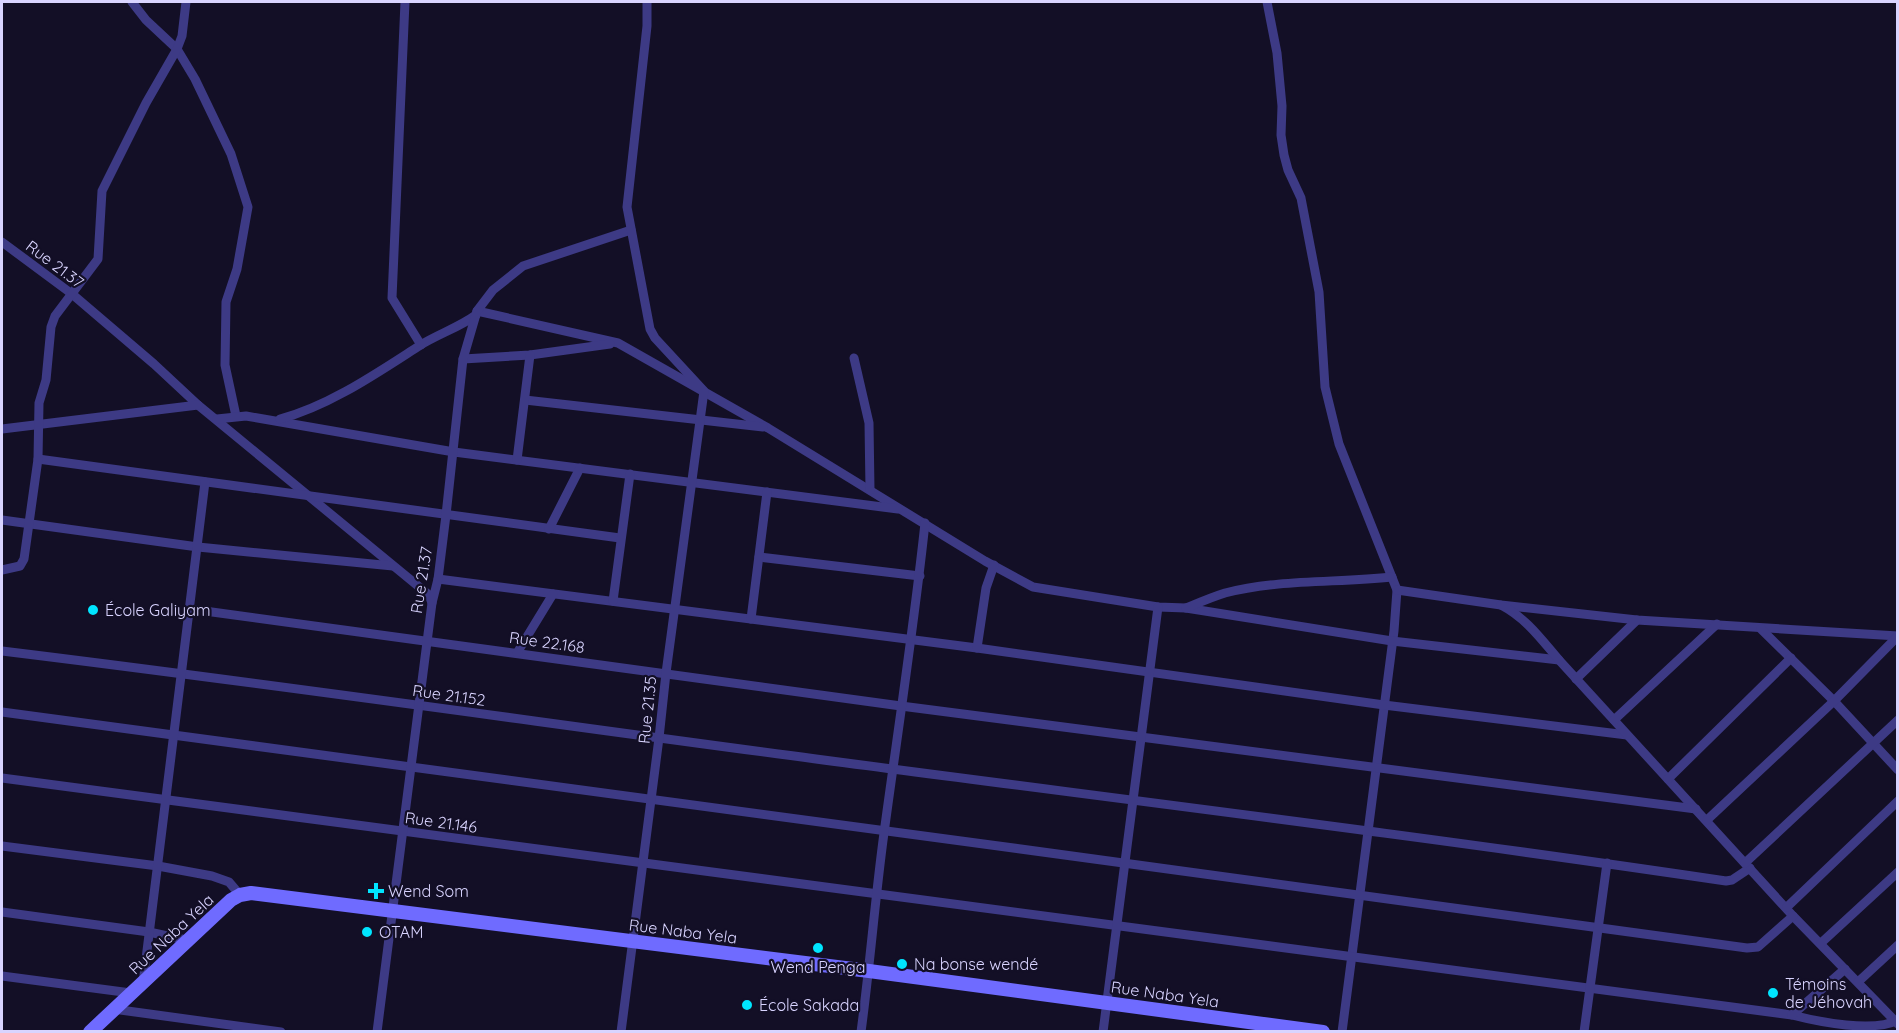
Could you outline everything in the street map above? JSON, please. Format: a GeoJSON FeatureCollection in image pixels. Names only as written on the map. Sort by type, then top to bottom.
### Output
{"type":"FeatureCollection","features":[{"type":"Feature","properties":{"kind":"street"},"geometry":{"type":"LineString","coordinates":[[132,2],[146,20],[177,49],[195,79],[231,154],[248,207],[237,269],[226,302],[225,365],[236,416]]}},
{"type":"Feature","properties":{"kind":"street"},"geometry":{"type":"LineString","coordinates":[[2,570],[22,564],[30,525],[38,459],[39,403],[46,380],[51,327],[56,316],[98,259],[104,185],[177,49],[182,36],[186,2]]}},
{"type":"Feature","properties":{"kind":"street"},"geometry":{"type":"LineString","coordinates":[[405,2],[392,298],[421,345]]}},
{"type":"Feature","properties":{"kind":"street"},"geometry":{"type":"LineString","coordinates":[[647,2],[647,26],[627,207],[650,329],[655,338],[704,391]]}},
{"type":"Feature","properties":{"kind":"street"},"geometry":{"type":"LineString","coordinates":[[1267,2],[1277,52],[1284,155],[1301,198],[1319,292],[1325,387],[1339,444],[1397,590],[1342,1032]]}},
{"type":"Feature","properties":{"kind":"street","name":"Rue 21.37"},"geometry":{"type":"LineString","coordinates":[[377,1032],[432,603],[438,579],[463,359],[476,313],[493,290],[523,266],[631,230]]}},
{"type":"Feature","properties":{"kind":"street","name":"Rue 21.37"},"geometry":{"type":"LineString","coordinates":[[2,242],[72,294],[198,405],[429,595],[432,603]]}},
{"type":"Feature","properties":{"kind":"street"},"geometry":{"type":"LineString","coordinates":[[275,420],[296,415],[374,376],[421,345],[463,324],[476,313],[618,343],[768,428],[994,565],[1040,589],[1158,607],[1186,608],[1392,641],[1559,660]]}},
{"type":"Feature","properties":{"kind":"street"},"geometry":{"type":"LineString","coordinates":[[463,359],[530,355],[618,343]]}},
{"type":"Feature","properties":{"kind":"street"},"geometry":{"type":"LineString","coordinates":[[518,460],[530,355]]}},
{"type":"Feature","properties":{"kind":"street"},"geometry":{"type":"LineString","coordinates":[[854,358],[869,423],[870,490]]}},
{"type":"Feature","properties":{"kind":"street","name":"Rue 21.35"},"geometry":{"type":"LineString","coordinates":[[621,1032],[704,391]]}},
{"type":"Feature","properties":{"kind":"street"},"geometry":{"type":"LineString","coordinates":[[525,400],[768,428]]}},
{"type":"Feature","properties":{"kind":"street"},"geometry":{"type":"LineString","coordinates":[[2,429],[198,405]]}},
{"type":"Feature","properties":{"kind":"street"},"geometry":{"type":"LineString","coordinates":[[217,419],[236,416],[275,420],[453,452],[903,510]]}},
{"type":"Feature","properties":{"kind":"street"},"geometry":{"type":"LineString","coordinates":[[38,459],[620,538]]}},
{"type":"Feature","properties":{"kind":"street"},"geometry":{"type":"LineString","coordinates":[[549,529],[580,468]]}},
{"type":"Feature","properties":{"kind":"street"},"geometry":{"type":"LineString","coordinates":[[613,601],[630,474]]}},
{"type":"Feature","properties":{"kind":"street"},"geometry":{"type":"LineString","coordinates":[[143,983],[205,482]]}},
{"type":"Feature","properties":{"kind":"street"},"geometry":{"type":"LineString","coordinates":[[751,619],[767,492]]}},
{"type":"Feature","properties":{"kind":"street"},"geometry":{"type":"LineString","coordinates":[[2,520],[198,547],[393,566]]}},
{"type":"Feature","properties":{"kind":"street"},"geometry":{"type":"LineString","coordinates":[[861,1032],[876,894],[912,641],[925,522]]}},
{"type":"Feature","properties":{"kind":"street"},"geometry":{"type":"LineString","coordinates":[[759,557],[920,576]]}},
{"type":"Feature","properties":{"kind":"street"},"geometry":{"type":"LineString","coordinates":[[977,648],[986,588],[994,565]]}},
{"type":"Feature","properties":{"kind":"street"},"geometry":{"type":"LineString","coordinates":[[1186,608],[1223,593],[1285,583],[1354,581],[1392,577]]}},
{"type":"Feature","properties":{"kind":"street"},"geometry":{"type":"LineString","coordinates":[[438,579],[977,648],[1384,705],[1627,735]]}},
{"type":"Feature","properties":{"kind":"street"},"geometry":{"type":"LineString","coordinates":[[1397,590],[1501,605],[1637,620],[1898,636]]}},
{"type":"Feature","properties":{"kind":"street"},"geometry":{"type":"LineString","coordinates":[[517,653],[553,594]]}},
{"type":"Feature","properties":{"kind":"street"},"geometry":{"type":"LineString","coordinates":[[1501,605],[1517,613],[1794,916],[1897,1022]]}},
{"type":"Feature","properties":{"kind":"street"},"geometry":{"type":"LineString","coordinates":[[1102,1032],[1158,607]]}},
{"type":"Feature","properties":{"kind":"street","name":"Rue 22.168"},"geometry":{"type":"LineString","coordinates":[[190,609],[901,706],[1696,809]]}},
{"type":"Feature","properties":{"kind":"street"},"geometry":{"type":"LineString","coordinates":[[1576,679],[1637,620]]}},
{"type":"Feature","properties":{"kind":"street"},"geometry":{"type":"LineString","coordinates":[[1614,720],[1717,624]]}},
{"type":"Feature","properties":{"kind":"street"},"geometry":{"type":"LineString","coordinates":[[1761,628],[1834,701],[1898,770]]}},
{"type":"Feature","properties":{"kind":"street"},"geometry":{"type":"LineString","coordinates":[[1707,820],[1834,701],[1898,636]]}},
{"type":"Feature","properties":{"kind":"street","name":"Rue 21.152"},"geometry":{"type":"LineString","coordinates":[[2,651],[1133,799],[1726,881],[1732,880],[1898,720]]}},
{"type":"Feature","properties":{"kind":"street"},"geometry":{"type":"LineString","coordinates":[[1668,779],[1791,658]]}},
{"type":"Feature","properties":{"kind":"street"},"geometry":{"type":"LineString","coordinates":[[2,712],[411,770],[1753,948],[1768,939],[1794,916]]}},
{"type":"Feature","properties":{"kind":"street","name":"Rue 21.146"},"geometry":{"type":"LineString","coordinates":[[2,778],[1792,1015],[1817,1021],[1874,1027],[1897,1022]]}},
{"type":"Feature","properties":{"kind":"street"},"geometry":{"type":"LineString","coordinates":[[1787,908],[1898,801]]}},
{"type":"Feature","properties":{"kind":"street"},"geometry":{"type":"LineString","coordinates":[[2,846],[158,866],[221,878],[229,882],[240,895]]}},
{"type":"Feature","properties":{"kind":"street"},"geometry":{"type":"LineString","coordinates":[[1584,1032],[1607,863]]}},
{"type":"Feature","properties":{"kind":"street"},"geometry":{"type":"LineString","coordinates":[[1821,944],[1898,872]]}},
{"type":"Feature","properties":{"kind":"street","name":"Rue Naba Yela"},"geometry":{"type":"LineString","coordinates":[[90,1032],[231,900],[240,895],[264,893],[1323,1032]]}},
{"type":"Feature","properties":{"kind":"street"},"geometry":{"type":"LineString","coordinates":[[2,912],[149,932],[186,940]]}},
{"type":"Feature","properties":{"kind":"street"},"geometry":{"type":"LineString","coordinates":[[1858,982],[1898,945]]}},
{"type":"Feature","properties":{"kind":"street"},"geometry":{"type":"LineString","coordinates":[[1792,1015],[1845,969]]}},
{"type":"Feature","properties":{"kind":"street"},"geometry":{"type":"LineString","coordinates":[[2,976],[131,993]]}},
{"type":"Feature","properties":{"kind":"street"},"geometry":{"type":"LineString","coordinates":[[114,1009],[281,1032]]}},
{"type":"Feature","properties":{"kind":"place","name":"École Galiyam"},"geometry":{"type":"Point","coordinates":[93,610]}},
{"type":"Feature","properties":{"kind":"place","name":"Wend Som"},"geometry":{"type":"Point","coordinates":[376,891]}},
{"type":"Feature","properties":{"kind":"place","name":"OTAM"},"geometry":{"type":"Point","coordinates":[367,932]}},
{"type":"Feature","properties":{"kind":"place","name":"Wend Penga"},"geometry":{"type":"Point","coordinates":[818,948]}},
{"type":"Feature","properties":{"kind":"place","name":"Na bonse wendé"},"geometry":{"type":"Point","coordinates":[902,964]}},
{"type":"Feature","properties":{"kind":"place","name":"Témoins de Jéhovah"},"geometry":{"type":"Point","coordinates":[1773,993]}},
{"type":"Feature","properties":{"kind":"place","name":"École Sakada"},"geometry":{"type":"Point","coordinates":[747,1005]}}]}
